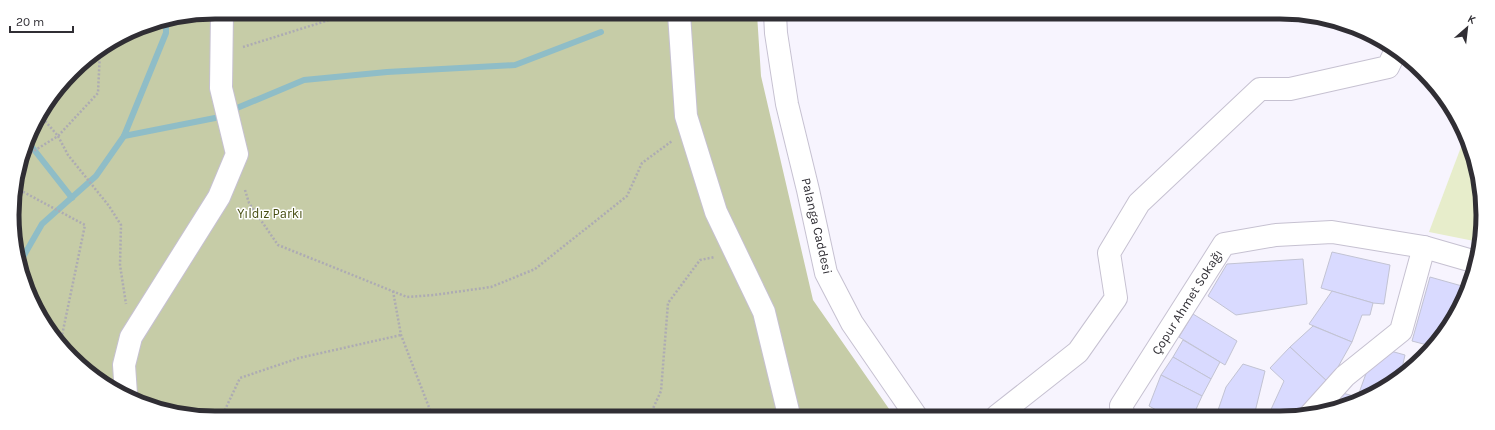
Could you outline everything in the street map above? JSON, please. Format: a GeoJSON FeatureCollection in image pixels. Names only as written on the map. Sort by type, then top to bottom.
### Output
{"type":"FeatureCollection","features":[{"type":"Feature","properties":{"kind":"street"},"geometry":{"type":"LineString","coordinates":[[126,390],[124,365],[131,336],[219,197],[237,154],[221,88],[222,19]]}},
{"type":"Feature","properties":{"kind":"street"},"geometry":{"type":"LineString","coordinates":[[679,19],[686,116],[716,212],[764,312],[788,411]]}},
{"type":"Feature","properties":{"kind":"street","name":"Palanga Caddesi"},"geometry":{"type":"LineString","coordinates":[[775,19],[776,34],[787,104],[826,273],[852,323],[913,411]]}},
{"type":"Feature","properties":{"kind":"street"},"geometry":{"type":"LineString","coordinates":[[1003,411],[1078,352],[1116,298],[1109,253],[1139,202],[1260,89],[1290,89],[1388,67],[1393,56]]}},
{"type":"Feature","properties":{"kind":"street","name":"Çopur Ahmet Sokağı"},"geometry":{"type":"LineString","coordinates":[[1122,411],[1121,406],[1224,244],[1276,235],[1332,232],[1424,247],[1470,260]]}},
{"type":"Feature","properties":{"kind":"street"},"geometry":{"type":"LineString","coordinates":[[1317,407],[1345,376],[1401,331],[1424,247]]}},
{"type":"Feature","properties":{"kind":"path"},"geometry":{"type":"LineString","coordinates":[[221,54],[330,19]]}},
{"type":"Feature","properties":{"kind":"path"},"geometry":{"type":"LineString","coordinates":[[28,154],[58,136],[98,93],[100,57]]}},
{"type":"Feature","properties":{"kind":"path"},"geometry":{"type":"LineString","coordinates":[[44,119],[58,136],[68,155],[109,206],[121,225],[120,265],[131,336]]}},
{"type":"Feature","properties":{"kind":"path"},"geometry":{"type":"LineString","coordinates":[[245,189],[248,203],[278,245],[407,297],[491,287],[535,269],[627,196],[642,163],[690,128]]}},
{"type":"Feature","properties":{"kind":"path"},"geometry":{"type":"LineString","coordinates":[[21,191],[85,225],[62,336]]}},
{"type":"Feature","properties":{"kind":"path"},"geometry":{"type":"LineString","coordinates":[[652,411],[661,391],[668,303],[700,260],[735,252]]}},
{"type":"Feature","properties":{"kind":"path"},"geometry":{"type":"LineString","coordinates":[[393,291],[401,335],[430,411]]}},
{"type":"Feature","properties":{"kind":"path"},"geometry":{"type":"LineString","coordinates":[[224,411],[240,378],[299,358],[401,335]]}},
{"type":"Feature","properties":{"kind":"green space","name":"Yıldız Parkı"},"geometry":{"type":"Polygon","coordinates":[[[202,19],[757,19],[761,76],[813,300],[891,411],[202,411],[152,401],[128,391],[106,378],[76,354],[45,313],[29,278],[19,228],[19,202],[29,152],[39,128],[52,106],[76,76],[117,45],[152,29],[164,26],[202,19]]]}},
{"type":"Feature","properties":{"kind":"green space"},"geometry":{"type":"Polygon","coordinates":[[[1462,143],[1469,164],[1476,202],[1476,228],[1474,241],[1429,232],[1462,143]]]}},
{"type":"Feature","properties":{"kind":"building"},"geometry":{"type":"Polygon","coordinates":[[[1332,252],[1390,265],[1384,304],[1373,303],[1321,288],[1332,252]]]}},
{"type":"Feature","properties":{"kind":"building"},"geometry":{"type":"Polygon","coordinates":[[[1303,259],[1307,304],[1236,315],[1208,296],[1227,264],[1303,259]]]}},
{"type":"Feature","properties":{"kind":"building"},"geometry":{"type":"Polygon","coordinates":[[[1430,277],[1462,286],[1450,313],[1426,345],[1412,341],[1430,277]]]}},
{"type":"Feature","properties":{"kind":"building"},"geometry":{"type":"Polygon","coordinates":[[[1332,291],[1373,303],[1370,315],[1362,315],[1352,342],[1309,324],[1332,291]]]}},
{"type":"Feature","properties":{"kind":"building"},"geometry":{"type":"Polygon","coordinates":[[[1193,314],[1237,341],[1225,365],[1179,337],[1193,314]]]}},
{"type":"Feature","properties":{"kind":"building"},"geometry":{"type":"Polygon","coordinates":[[[1313,326],[1352,342],[1329,383],[1290,347],[1313,326]]]}},
{"type":"Feature","properties":{"kind":"building"},"geometry":{"type":"Polygon","coordinates":[[[1183,340],[1220,362],[1211,379],[1173,357],[1183,340]]]}},
{"type":"Feature","properties":{"kind":"building"},"geometry":{"type":"Polygon","coordinates":[[[1290,347],[1329,383],[1303,409],[1270,411],[1284,381],[1270,368],[1290,347]]]}},
{"type":"Feature","properties":{"kind":"building"},"geometry":{"type":"Polygon","coordinates":[[[1387,350],[1405,355],[1402,367],[1378,385],[1367,391],[1359,393],[1368,368],[1387,350]]]}},
{"type":"Feature","properties":{"kind":"building"},"geometry":{"type":"Polygon","coordinates":[[[1173,357],[1211,379],[1202,396],[1161,375],[1173,357]]]}},
{"type":"Feature","properties":{"kind":"building"},"geometry":{"type":"Polygon","coordinates":[[[1243,364],[1265,371],[1255,411],[1218,411],[1226,387],[1243,364]]]}},
{"type":"Feature","properties":{"kind":"building"},"geometry":{"type":"Polygon","coordinates":[[[1161,375],[1202,396],[1195,411],[1158,411],[1149,406],[1161,375]]]}},
{"type":"Feature","properties":{"kind":"building"},"geometry":{"type":"Polygon","coordinates":[[[1335,391],[1355,396],[1343,401],[1332,404],[1335,391]]]}},
{"type":"Feature","properties":{"kind":"waterway"},"geometry":{"type":"LineString","coordinates":[[24,256],[42,224],[96,176],[124,136],[166,33],[166,26]]}},
{"type":"Feature","properties":{"kind":"waterway"},"geometry":{"type":"LineString","coordinates":[[237,108],[304,80],[387,72],[515,65],[601,32]]}},
{"type":"Feature","properties":{"kind":"waterway"},"geometry":{"type":"LineString","coordinates":[[124,136],[215,118]]}},
{"type":"Feature","properties":{"kind":"waterway"},"geometry":{"type":"LineString","coordinates":[[31,146],[72,198]]}}]}
